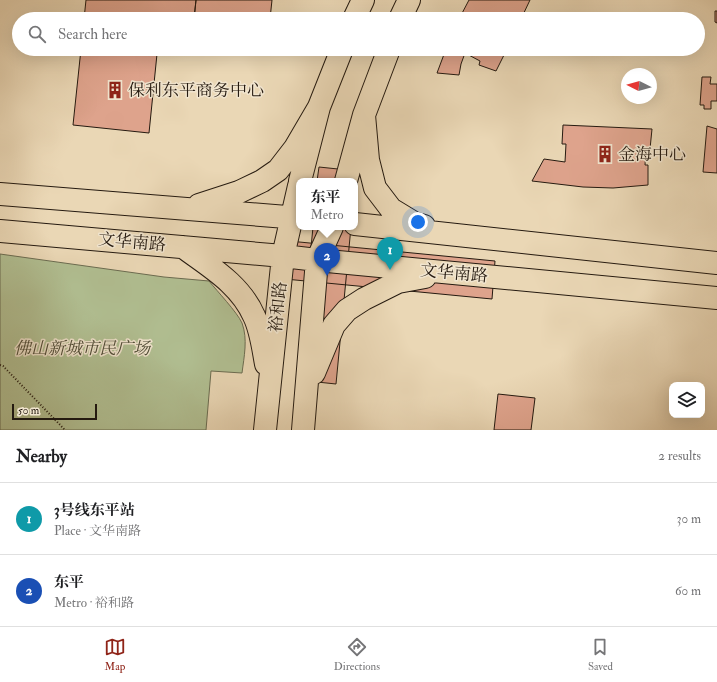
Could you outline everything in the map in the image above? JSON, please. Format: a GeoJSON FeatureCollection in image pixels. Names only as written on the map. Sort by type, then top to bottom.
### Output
{"type":"FeatureCollection","features":[{"type":"Feature","properties":{"kind":"main road"},"geometry":{"type":"LineString","coordinates":[[357,12],[363,0]]}},
{"type":"Feature","properties":{"kind":"main road"},"geometry":{"type":"LineString","coordinates":[[403,12],[409,0]]}},
{"type":"Feature","properties":{"kind":"main road"},"geometry":{"type":"LineString","coordinates":[[301,178],[319,107],[339,56]]}},
{"type":"Feature","properties":{"kind":"main road"},"geometry":{"type":"LineString","coordinates":[[347,178],[364,115],[386,56]]}},
{"type":"Feature","properties":{"kind":"main road"},"geometry":{"type":"LineString","coordinates":[[189,208],[239,192],[262,181],[278,170],[294,148],[319,107]]}},
{"type":"Feature","properties":{"kind":"main road"},"geometry":{"type":"LineString","coordinates":[[364,115],[368,160],[375,188],[391,209],[414,223],[450,233]]}},
{"type":"Feature","properties":{"kind":"main road"},"geometry":{"type":"LineString","coordinates":[[0,194],[295,217]]}},
{"type":"Feature","properties":{"kind":"main road","name":"裕和路"},"geometry":{"type":"LineString","coordinates":[[266,430],[283,256],[295,217]]}},
{"type":"Feature","properties":{"kind":"main road"},"geometry":{"type":"LineString","coordinates":[[358,224],[717,263]]}},
{"type":"Feature","properties":{"kind":"main road","name":"裕和路"},"geometry":{"type":"LineString","coordinates":[[303,430],[317,260],[331,230]]}},
{"type":"Feature","properties":{"kind":"main road","name":"文华南路"},"geometry":{"type":"LineString","coordinates":[[0,231],[283,256],[717,298]]}},
{"type":"Feature","properties":{"kind":"main road"},"geometry":{"type":"LineString","coordinates":[[182,247],[224,277],[238,290],[254,316],[262,345],[270,386]]}},
{"type":"Feature","properties":{"kind":"main road"},"geometry":{"type":"LineString","coordinates":[[306,393],[334,325],[347,310],[364,299],[398,282],[446,272]]}},
{"type":"Feature","properties":{"kind":"path"},"geometry":{"type":"LineString","coordinates":[[0,365],[3,366],[65,430]]}},
{"type":"Feature","properties":{"kind":"green space","name":"佛山新城市民广场"},"geometry":{"type":"Polygon","coordinates":[[[0,254],[164,277],[209,281],[242,323],[245,342],[242,373],[211,371],[206,430],[0,430],[0,254]]]}},
{"type":"Feature","properties":{"kind":"building"},"geometry":{"type":"Polygon","coordinates":[[[86,0],[196,0],[195,12],[85,12],[86,0]]]}},
{"type":"Feature","properties":{"kind":"building"},"geometry":{"type":"Polygon","coordinates":[[[196,0],[272,0],[271,12],[195,12],[196,0]]]}},
{"type":"Feature","properties":{"kind":"building"},"geometry":{"type":"Polygon","coordinates":[[[469,0],[530,0],[524,12],[463,12],[469,0]]]}},
{"type":"Feature","properties":{"kind":"building"},"geometry":{"type":"Polygon","coordinates":[[[715,11],[717,11],[717,23],[715,22],[715,11]]]}},
{"type":"Feature","properties":{"kind":"building","name":"保利东平商务中心"},"geometry":{"type":"Polygon","coordinates":[[[80,56],[157,56],[149,133],[73,125],[80,56]]]}},
{"type":"Feature","properties":{"kind":"building"},"geometry":{"type":"Polygon","coordinates":[[[443,56],[464,56],[459,75],[437,73],[443,56]]]}},
{"type":"Feature","properties":{"kind":"building"},"geometry":{"type":"Polygon","coordinates":[[[471,56],[504,56],[496,71],[479,65],[480,61],[471,56]]]}},
{"type":"Feature","properties":{"kind":"building"},"geometry":{"type":"Polygon","coordinates":[[[702,77],[711,77],[710,84],[717,84],[717,101],[711,101],[711,109],[704,109],[704,105],[700,105],[702,77]]]}},
{"type":"Feature","properties":{"kind":"building","name":"金海中心"},"geometry":{"type":"Polygon","coordinates":[[[563,125],[652,129],[650,149],[646,149],[645,165],[648,165],[648,185],[613,188],[583,187],[532,181],[544,159],[565,162],[566,144],[562,144],[563,125]]]}},
{"type":"Feature","properties":{"kind":"building"},"geometry":{"type":"Polygon","coordinates":[[[707,126],[717,129],[717,173],[703,172],[707,126]]]}},
{"type":"Feature","properties":{"kind":"building"},"geometry":{"type":"Polygon","coordinates":[[[319,167],[357,171],[356,178],[317,178],[319,167]]]}},
{"type":"Feature","properties":{"kind":"building"},"geometry":{"type":"Polygon","coordinates":[[[313,230],[351,230],[336,384],[298,380],[313,230]]]}},
{"type":"Feature","properties":{"kind":"building"},"geometry":{"type":"Polygon","coordinates":[[[289,241],[495,261],[492,299],[285,279],[289,241]]]}},
{"type":"Feature","properties":{"kind":"building"},"geometry":{"type":"Polygon","coordinates":[[[498,394],[535,398],[531,430],[494,430],[498,394]]]}},
{"type":"Feature","properties":{"kind":"place","name":"保利东平商务中心"},"geometry":{"type":"Point","coordinates":[115,90]}},
{"type":"Feature","properties":{"kind":"place","name":"金海中心"},"geometry":{"type":"Point","coordinates":[605,154]}},
{"type":"Feature","properties":{"kind":"place","name":"3号线东平站"},"geometry":{"type":"Point","coordinates":[390,270]}},
{"type":"Feature","properties":{"kind":"place","name":"东平"},"geometry":{"type":"Point","coordinates":[327,276]}}]}
